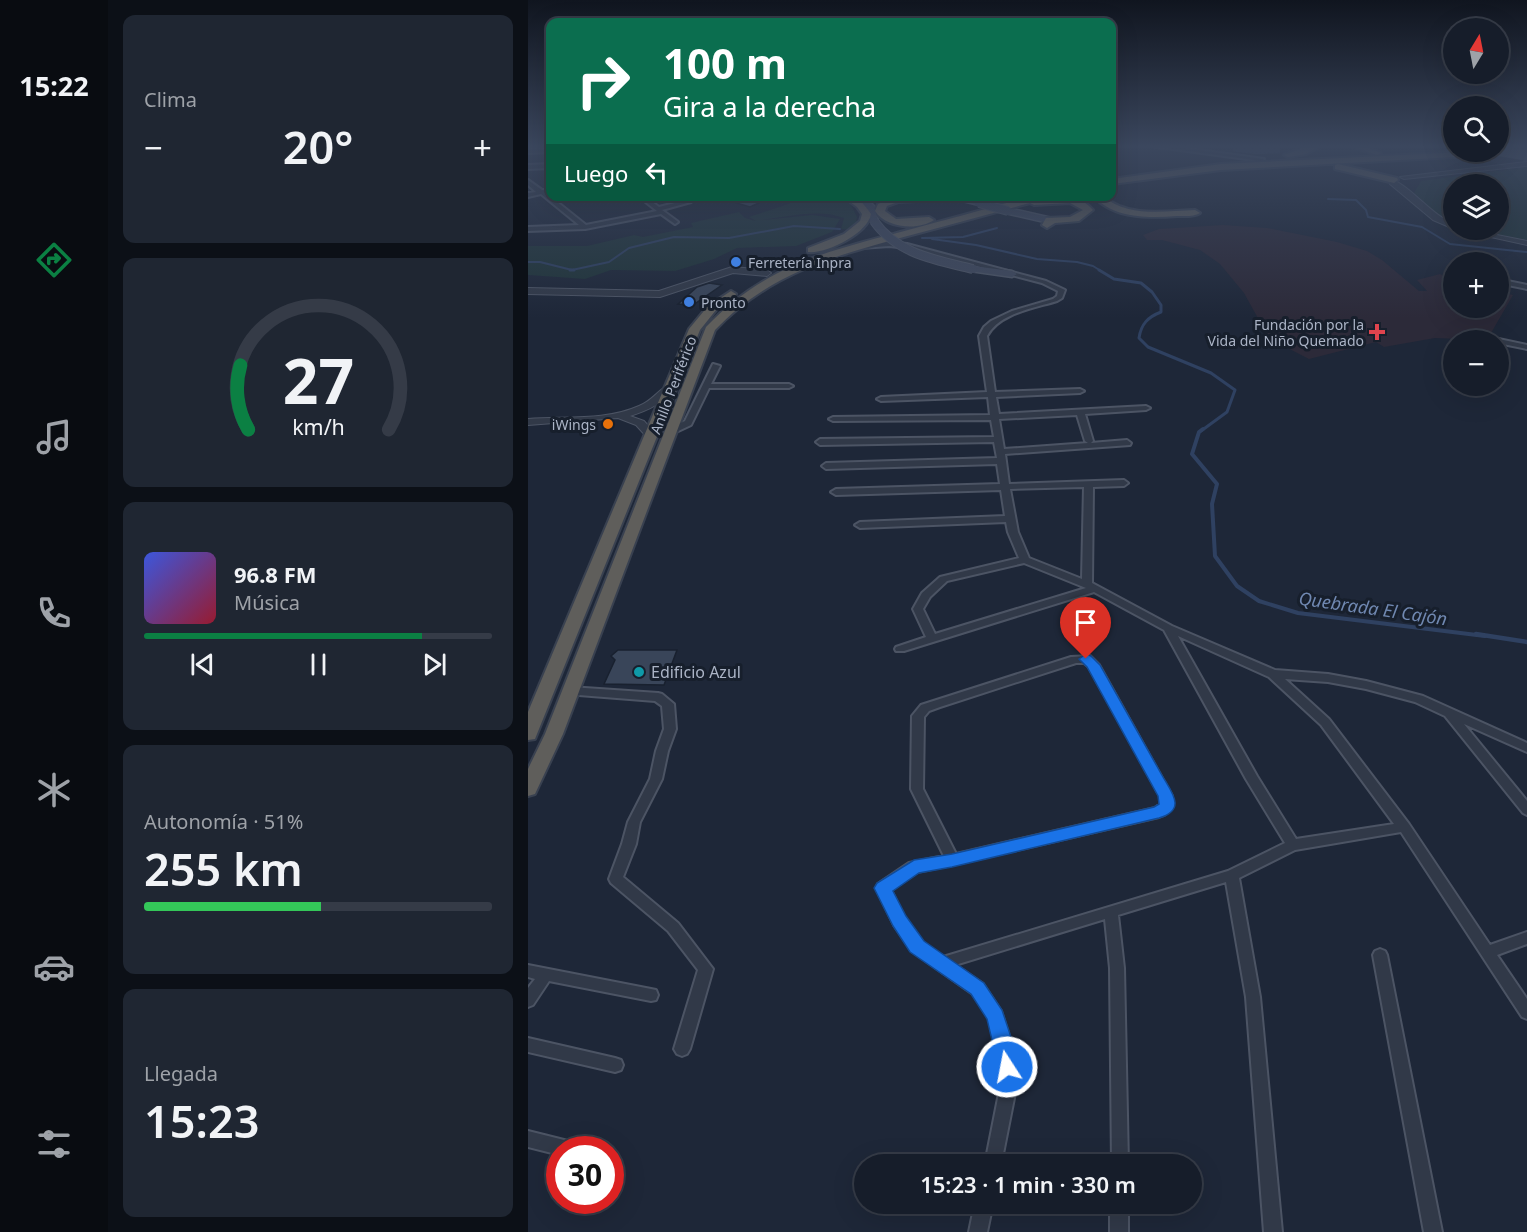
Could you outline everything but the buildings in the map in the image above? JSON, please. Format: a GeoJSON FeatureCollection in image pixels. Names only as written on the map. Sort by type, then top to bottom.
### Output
{"type":"FeatureCollection","features":[{"type":"Feature","properties":{"kind":"highway"},"geometry":{"type":"LineString","coordinates":[[807,252],[854,234],[861,229],[866,218],[866,210],[858,202]]}},
{"type":"Feature","properties":{"kind":"highway"},"geometry":{"type":"LineString","coordinates":[[887,202],[879,210],[881,216],[898,222],[945,218]]}},
{"type":"Feature","properties":{"kind":"highway","name":"Anillo Periférico"},"geometry":{"type":"LineString","coordinates":[[528,734],[669,388],[695,329],[712,308],[737,289],[775,267],[840,244],[1000,202]]}},
{"type":"Feature","properties":{"kind":"highway","name":"Anillo Periférico"},"geometry":{"type":"LineString","coordinates":[[528,789],[554,734],[710,329],[726,310],[750,291],[775,276],[805,263],[858,247],[908,240],[1024,202]]}},
{"type":"Feature","properties":{"kind":"highway"},"geometry":{"type":"LineString","coordinates":[[1008,208],[1044,202]]}},
{"type":"Feature","properties":{"kind":"highway"},"geometry":{"type":"LineString","coordinates":[[1048,222],[1082,217],[1088,210],[1081,204],[1073,202]]}},
{"type":"Feature","properties":{"kind":"highway"},"geometry":{"type":"LineString","coordinates":[[1103,202],[1125,215],[1195,213]]}},
{"type":"Feature","properties":{"kind":"main road"},"geometry":{"type":"LineString","coordinates":[[865,202],[873,212],[874,221],[883,234],[901,247],[973,269],[1012,274]]}},
{"type":"Feature","properties":{"kind":"main road"},"geometry":{"type":"LineString","coordinates":[[977,202],[1008,208],[1048,222]]}},
{"type":"Feature","properties":{"kind":"street"},"geometry":{"type":"LineString","coordinates":[[554,202],[585,227]]}},
{"type":"Feature","properties":{"kind":"street"},"geometry":{"type":"LineString","coordinates":[[649,202],[675,222]]}},
{"type":"Feature","properties":{"kind":"street"},"geometry":{"type":"LineString","coordinates":[[528,229],[585,227],[660,211],[686,202]]}},
{"type":"Feature","properties":{"kind":"street"},"geometry":{"type":"LineString","coordinates":[[1419,202],[1433,219],[1443,223]]}},
{"type":"Feature","properties":{"kind":"street"},"geometry":{"type":"LineString","coordinates":[[1509,239],[1526,243]]}},
{"type":"Feature","properties":{"kind":"street"},"geometry":{"type":"LineString","coordinates":[[908,240],[1053,285],[1062,290],[1062,294],[1055,300],[1000,319],[984,331],[983,342],[999,457],[1012,532],[1025,560]]}},
{"type":"Feature","properties":{"kind":"street"},"geometry":{"type":"LineString","coordinates":[[528,291],[660,294],[728,271],[775,267]]}},
{"type":"Feature","properties":{"kind":"street"},"geometry":{"type":"LineString","coordinates":[[1509,283],[1527,287]]}},
{"type":"Feature","properties":{"kind":"street"},"geometry":{"type":"LineString","coordinates":[[1509,343],[1527,347]]}},
{"type":"Feature","properties":{"kind":"street"},"geometry":{"type":"LineString","coordinates":[[671,431],[688,423],[716,366]]}},
{"type":"Feature","properties":{"kind":"street"},"geometry":{"type":"LineString","coordinates":[[707,386],[789,386]]}},
{"type":"Feature","properties":{"kind":"street"},"geometry":{"type":"LineString","coordinates":[[528,422],[621,416],[648,408],[658,402],[669,388]]}},
{"type":"Feature","properties":{"kind":"street"},"geometry":{"type":"LineString","coordinates":[[881,399],[1080,391]]}},
{"type":"Feature","properties":{"kind":"street"},"geometry":{"type":"LineString","coordinates":[[833,419],[995,417],[1146,408]]}},
{"type":"Feature","properties":{"kind":"street"},"geometry":{"type":"LineString","coordinates":[[1080,412],[1089,441]]}},
{"type":"Feature","properties":{"kind":"street"},"geometry":{"type":"LineString","coordinates":[[621,416],[640,423],[650,434]]}},
{"type":"Feature","properties":{"kind":"street"},"geometry":{"type":"LineString","coordinates":[[820,442],[998,439]]}},
{"type":"Feature","properties":{"kind":"street"},"geometry":{"type":"LineString","coordinates":[[826,466],[999,457],[1127,443]]}},
{"type":"Feature","properties":{"kind":"street"},"geometry":{"type":"LineString","coordinates":[[836,492],[1004,486],[1089,486],[1124,483]]}},
{"type":"Feature","properties":{"kind":"street"},"geometry":{"type":"LineString","coordinates":[[1089,486],[1091,586]]}},
{"type":"Feature","properties":{"kind":"street"},"geometry":{"type":"LineString","coordinates":[[860,525],[1010,519]]}},
{"type":"Feature","properties":{"kind":"street"},"geometry":{"type":"LineString","coordinates":[[932,639],[918,609],[926,595],[944,579],[1025,560],[1091,586],[1168,628],[1273,675],[1325,722],[1404,827],[1527,1012]]}},
{"type":"Feature","properties":{"kind":"street"},"geometry":{"type":"LineString","coordinates":[[900,649],[1091,586]]}},
{"type":"Feature","properties":{"kind":"street"},"geometry":{"type":"LineString","coordinates":[[1168,628],[1252,779],[1293,845]]}},
{"type":"Feature","properties":{"kind":"street"},"geometry":{"type":"LineString","coordinates":[[952,860],[917,789],[918,716],[925,708],[1075,660],[1086,659],[1093,665],[1166,796],[1167,806],[1159,812],[952,860],[914,867],[883,888],[899,921],[917,946],[978,988],[996,1016],[1006,1052],[1009,1083],[995,1154]]}},
{"type":"Feature","properties":{"kind":"street"},"geometry":{"type":"LineString","coordinates":[[1273,675],[1328,678],[1366,685],[1426,701],[1527,748]]}},
{"type":"Feature","properties":{"kind":"street"},"geometry":{"type":"LineString","coordinates":[[570,691],[658,697],[668,704],[670,729],[656,779],[634,822],[629,844],[616,879],[673,927],[706,969],[682,1049]]}},
{"type":"Feature","properties":{"kind":"street"},"geometry":{"type":"LineString","coordinates":[[1449,713],[1527,810]]}},
{"type":"Feature","properties":{"kind":"street"},"geometry":{"type":"LineString","coordinates":[[940,964],[1232,875],[1293,845],[1404,827]]}},
{"type":"Feature","properties":{"kind":"street"},"geometry":{"type":"LineString","coordinates":[[1232,875],[1253,997],[1273,1232]]}},
{"type":"Feature","properties":{"kind":"street"},"geometry":{"type":"LineString","coordinates":[[1111,911],[1117,968],[1120,1154]]}},
{"type":"Feature","properties":{"kind":"street"},"geometry":{"type":"LineString","coordinates":[[1487,952],[1527,938]]}},
{"type":"Feature","properties":{"kind":"street"},"geometry":{"type":"LineString","coordinates":[[1380,955],[1433,1232]]}},
{"type":"Feature","properties":{"kind":"street"},"geometry":{"type":"LineString","coordinates":[[528,971],[651,995]]}},
{"type":"Feature","properties":{"kind":"street"},"geometry":{"type":"LineString","coordinates":[[528,1000],[546,974]]}},
{"type":"Feature","properties":{"kind":"street"},"geometry":{"type":"LineString","coordinates":[[528,1045],[615,1065]]}},
{"type":"Feature","properties":{"kind":"street"},"geometry":{"type":"LineString","coordinates":[[528,1139],[546,1144]]}},
{"type":"Feature","properties":{"kind":"street"},"geometry":{"type":"LineString","coordinates":[[978,1232],[982,1214]]}},
{"type":"Feature","properties":{"kind":"street"},"geometry":{"type":"LineString","coordinates":[[1119,1214],[1119,1232]]}},
{"type":"Feature","properties":{"kind":"shaded area"},"geometry":{"type":"Polygon","coordinates":[[[1223,225],[1267,228],[1337,242],[1367,251],[1382,260],[1419,291],[1427,291],[1417,280],[1440,274],[1443,276],[1443,318],[1500,318],[1493,330],[1443,330],[1443,338],[1384,347],[1376,342],[1309,359],[1266,337],[1244,293],[1220,264],[1200,250],[1162,240],[1147,240],[1143,235],[1159,229],[1223,225]]]}},
{"type":"Feature","properties":{"kind":"green space"},"geometry":{"type":"Polygon","coordinates":[[[793,202],[847,202],[850,203],[857,217],[855,230],[841,229],[844,218],[834,215],[814,213],[761,220],[812,215],[840,219],[832,232],[796,246],[737,248],[714,259],[675,271],[611,270],[585,279],[528,275],[528,246],[587,246],[634,235],[643,237],[693,227],[691,223],[739,212],[745,218],[756,221],[749,217],[793,202]]]}},
{"type":"Feature","properties":{"kind":"green space"},"geometry":{"type":"Polygon","coordinates":[[[1424,202],[1443,202],[1443,217],[1433,211],[1424,202]]]}},
{"type":"Feature","properties":{"kind":"green space"},"geometry":{"type":"Polygon","coordinates":[[[1509,202],[1527,202],[1527,240],[1509,237],[1509,202]]]}},
{"type":"Feature","properties":{"kind":"waterway"},"geometry":{"type":"LineString","coordinates":[[1358,202],[1366,210],[1368,217],[1422,227],[1450,244],[1527,252]]}},
{"type":"Feature","properties":{"kind":"waterway"},"geometry":{"type":"LineString","coordinates":[[572,270],[609,262],[629,248],[674,237],[729,238],[794,226],[840,229]]}},
{"type":"Feature","properties":{"kind":"waterway"},"geometry":{"type":"LineString","coordinates":[[922,238],[963,237],[997,228]]}},
{"type":"Feature","properties":{"kind":"waterway","name":"Quebrada El Cajón"},"geometry":{"type":"LineString","coordinates":[[932,239],[976,245],[1037,259],[1077,262],[1093,266],[1101,271]]}},
{"type":"Feature","properties":{"kind":"waterway"},"geometry":{"type":"LineString","coordinates":[[528,262],[540,262],[572,270]]}},
{"type":"Feature","properties":{"kind":"waterway","name":"Quebrada El Cajón"},"geometry":{"type":"LineString","coordinates":[[1099,270],[1114,279],[1141,283],[1152,292],[1161,305],[1161,312],[1152,316],[1141,329],[1139,338],[1148,347],[1211,373],[1235,390],[1227,412],[1201,431]]}},
{"type":"Feature","properties":{"kind":"waterway","name":"Quebrada El Cajón"},"geometry":{"type":"LineString","coordinates":[[1203,429],[1199,432],[1192,454],[1217,484],[1212,504],[1215,556],[1237,586],[1259,601],[1298,613],[1485,636]]}},
{"type":"Feature","properties":{"kind":"waterway","name":"Quebrada El Cajón"},"geometry":{"type":"LineString","coordinates":[[1476,634],[1527,642]]}},
{"type":"Feature","properties":{"kind":"place","name":"Ferretería Inpra"},"geometry":{"type":"Point","coordinates":[736,262]}},
{"type":"Feature","properties":{"kind":"place","name":"Pronto"},"geometry":{"type":"Point","coordinates":[689,302]}},
{"type":"Feature","properties":{"kind":"place","name":"Fundación por la Vida del Niño Quemado"},"geometry":{"type":"Point","coordinates":[1377,332]}},
{"type":"Feature","properties":{"kind":"place","name":"iWings"},"geometry":{"type":"Point","coordinates":[608,424]}},
{"type":"Feature","properties":{"kind":"place","name":"Edificio Azul"},"geometry":{"type":"Point","coordinates":[639,672]}},
{"type":"Feature","properties":{"kind":"route"},"geometry":{"type":"LineString","coordinates":[[1007,1067],[1006,1052],[996,1016],[978,988],[917,946],[899,921],[883,888],[914,867],[1159,812],[1167,806],[1166,796],[1093,665],[1086,659]]}}]}
